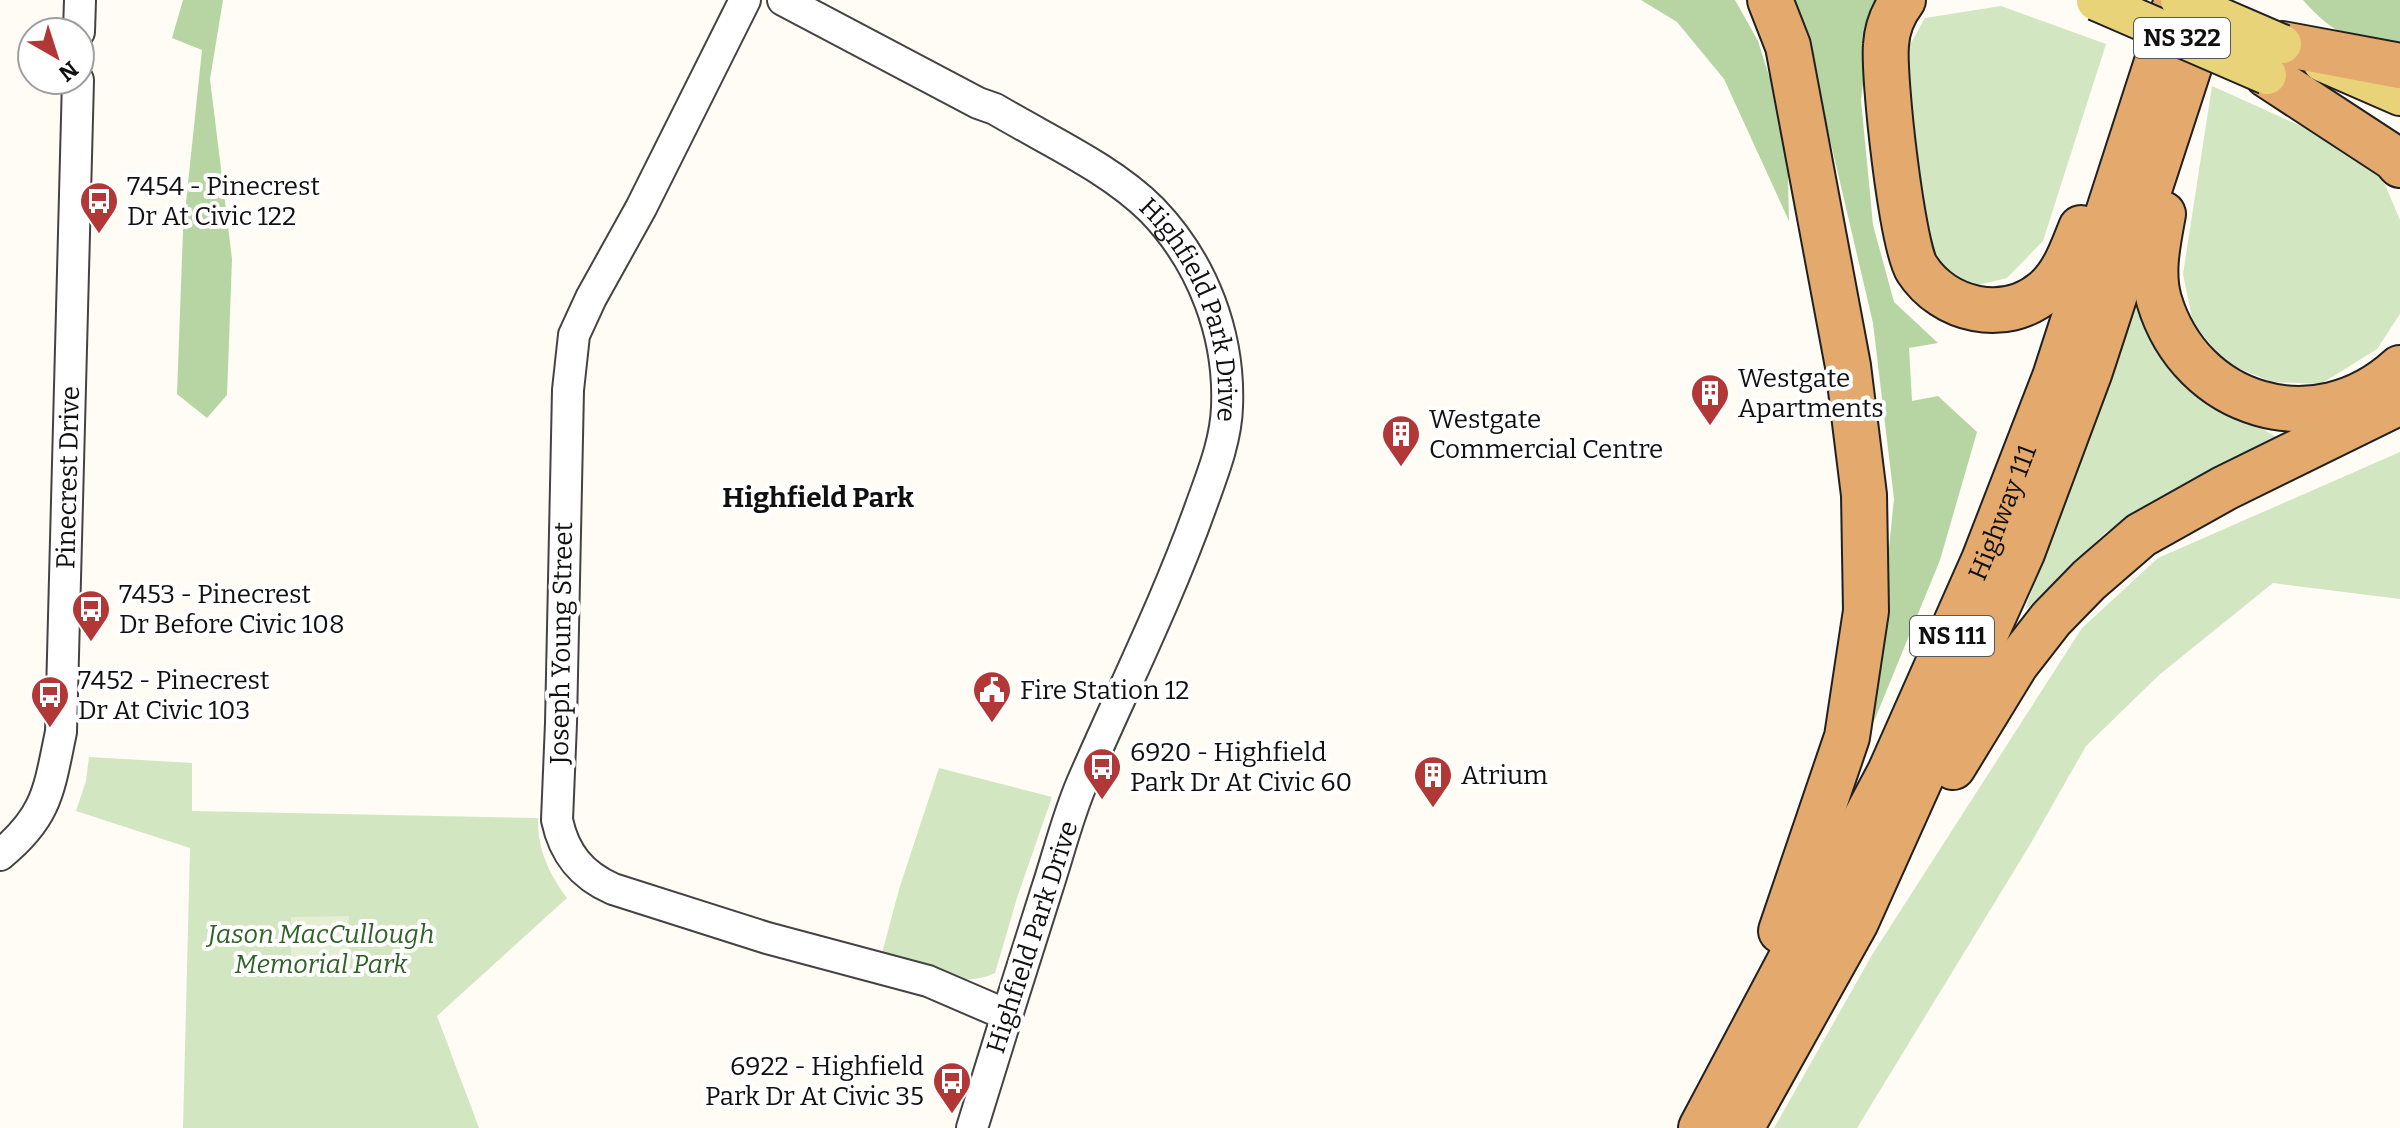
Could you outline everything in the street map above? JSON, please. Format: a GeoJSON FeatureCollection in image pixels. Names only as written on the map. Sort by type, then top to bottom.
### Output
{"type":"FeatureCollection","features":[{"type":"Feature","properties":{"kind":"highway"},"geometry":{"type":"LineString","coordinates":[[1701,1128],[1710,1076],[1785,925],[1847,737],[1866,611],[1864,495],[1848,366],[1788,46],[1770,0]]}},
{"type":"Feature","properties":{"kind":"highway"},"geometry":{"type":"LineString","coordinates":[[1903,0],[1893,18],[1885,48],[1908,251],[1926,281],[1949,300],[1983,310],[2002,309],[2019,306],[2046,291],[2067,263],[2102,177],[2140,117]]}},
{"type":"Feature","properties":{"kind":"highway","name":"Highway 111"},"geometry":{"type":"LineString","coordinates":[[1701,1128],[1890,772],[1945,651],[2055,377],[2140,117],[2197,5]]}},
{"type":"Feature","properties":{"kind":"highway","name":"Highway 111"},"geometry":{"type":"LineString","coordinates":[[1741,1128],[1856,922],[2022,553],[2090,371],[2181,93],[2197,5]]}},
{"type":"Feature","properties":{"kind":"highway"},"geometry":{"type":"LineString","coordinates":[[2275,59],[2400,66]]}},
{"type":"Feature","properties":{"kind":"highway"},"geometry":{"type":"LineString","coordinates":[[2275,59],[2400,165]]}},
{"type":"Feature","properties":{"kind":"highway"},"geometry":{"type":"LineString","coordinates":[[2181,93],[2155,274],[2162,309],[2174,338],[2185,354],[2221,387],[2245,399],[2299,409],[2329,406],[2355,397],[2400,368]]}},
{"type":"Feature","properties":{"kind":"highway"},"geometry":{"type":"LineString","coordinates":[[1856,922],[2016,664],[2051,619],[2089,580],[2141,535],[2225,488],[2400,402]]}},
{"type":"Feature","properties":{"kind":"main road","name":"NS 322"},"geometry":{"type":"LineString","coordinates":[[2094,0],[2400,96]]}},
{"type":"Feature","properties":{"kind":"main road","name":"NS 322"},"geometry":{"type":"LineString","coordinates":[[2197,5],[2275,59],[2400,136]]}},
{"type":"Feature","properties":{"kind":"street","name":"Joseph Young Street"},"geometry":{"type":"LineString","coordinates":[[745,0],[574,335],[568,390],[564,497],[557,820],[560,833],[571,857],[580,867],[601,884],[613,889],[767,938],[928,981],[1007,1015]]}},
{"type":"Feature","properties":{"kind":"street","name":"Highfield Park Drive"},"geometry":{"type":"LineString","coordinates":[[783,0],[978,103],[995,109],[1126,187],[1153,212],[1187,255],[1211,305],[1222,339],[1227,374],[1227,408],[1217,458],[1191,533],[1146,642],[1080,787],[972,1128]]}},
{"type":"Feature","properties":{"kind":"street","name":"Pinecrest Drive"},"geometry":{"type":"LineString","coordinates":[[0,855],[35,822],[49,790],[61,732],[78,96]]}},
{"type":"Feature","properties":{"kind":"green space"},"geometry":{"type":"Polygon","coordinates":[[[183,0],[223,0],[210,79],[232,259],[227,395],[207,418],[177,394],[183,231],[202,50],[172,38],[183,0]]]}},
{"type":"Feature","properties":{"kind":"green space"},"geometry":{"type":"Polygon","coordinates":[[[1641,0],[1735,0],[1758,41],[1787,133],[1789,221],[1724,79],[1677,22],[1641,0]]]}},
{"type":"Feature","properties":{"kind":"green space"},"geometry":{"type":"Polygon","coordinates":[[[1784,0],[1876,0],[1873,3],[1861,100],[1873,225],[1894,302],[1938,343],[1909,348],[1912,401],[1938,396],[1977,432],[1940,560],[1870,731],[1894,499],[1873,323],[1817,84],[1784,0]]]}},
{"type":"Feature","properties":{"kind":"green space"},"geometry":{"type":"Polygon","coordinates":[[[2303,0],[2400,0],[2400,48],[2346,35],[2325,22],[2303,0]]]}},
{"type":"Feature","properties":{"kind":"green space"},"geometry":{"type":"Polygon","coordinates":[[[2001,6],[2106,44],[2043,241],[2007,278],[1970,287],[1930,260],[1914,222],[1906,52],[1925,18],[2001,6]]]}},
{"type":"Feature","properties":{"kind":"green space"},"geometry":{"type":"Polygon","coordinates":[[[2212,86],[2334,141],[2383,180],[2400,220],[2400,314],[2377,349],[2321,384],[2272,382],[2226,363],[2193,323],[2183,274],[2212,86]]]}},
{"type":"Feature","properties":{"kind":"green space"},"geometry":{"type":"Polygon","coordinates":[[[2133,297],[2191,386],[2278,438],[2106,532],[2025,610],[2133,297]]]}},
{"type":"Feature","properties":{"kind":"green space"},"geometry":{"type":"Polygon","coordinates":[[[2400,452],[2400,599],[2273,583],[2159,675],[2086,746],[2028,848],[1857,1128],[1774,1128],[1872,955],[2082,628],[2158,558],[2400,452]]]}},
{"type":"Feature","properties":{"kind":"green space","name":"Jason MacCullough Memorial Park"},"geometry":{"type":"Polygon","coordinates":[[[89,757],[192,763],[192,811],[538,818],[545,860],[567,898],[437,1016],[479,1128],[183,1128],[190,848],[76,811],[86,781],[89,757]]]}},
{"type":"Feature","properties":{"kind":"green space"},"geometry":{"type":"Polygon","coordinates":[[[939,768],[1052,797],[995,973],[981,978],[952,979],[882,953],[900,886],[939,768]]]}},
{"type":"Feature","properties":{"kind":"green space"},"geometry":{"type":"Polygon","coordinates":[[[349,916],[349,959],[291,959],[291,917],[349,916]]]}},
{"type":"Feature","properties":{"kind":"place","name":"7454 - Pinecrest Dr At Civic 122"},"geometry":{"type":"Point","coordinates":[99,235]}},
{"type":"Feature","properties":{"kind":"place","name":"Westgate Apartments"},"geometry":{"type":"Point","coordinates":[1710,427]}},
{"type":"Feature","properties":{"kind":"place","name":"Westgate Commercial Centre"},"geometry":{"type":"Point","coordinates":[1401,468]}},
{"type":"Feature","properties":{"kind":"place","name":"7453 - Pinecrest Dr Before Civic 108"},"geometry":{"type":"Point","coordinates":[91,643]}},
{"type":"Feature","properties":{"kind":"place","name":"Fire Station 12"},"geometry":{"type":"Point","coordinates":[992,724]}},
{"type":"Feature","properties":{"kind":"place","name":"7452 - Pinecrest Dr At Civic 103"},"geometry":{"type":"Point","coordinates":[50,729]}},
{"type":"Feature","properties":{"kind":"place","name":"6920 - Highfield Park Dr At Civic 60"},"geometry":{"type":"Point","coordinates":[1102,801]}},
{"type":"Feature","properties":{"kind":"place","name":"Atrium"},"geometry":{"type":"Point","coordinates":[1433,809]}},
{"type":"Feature","properties":{"kind":"place","name":"6922 - Highfield Park Dr At Civic 35"},"geometry":{"type":"Point","coordinates":[952,1115]}},
{"type":"Feature","properties":{"kind":"district","name":"Highfield Park"},"geometry":{"type":"Point","coordinates":[818,497]}}]}
